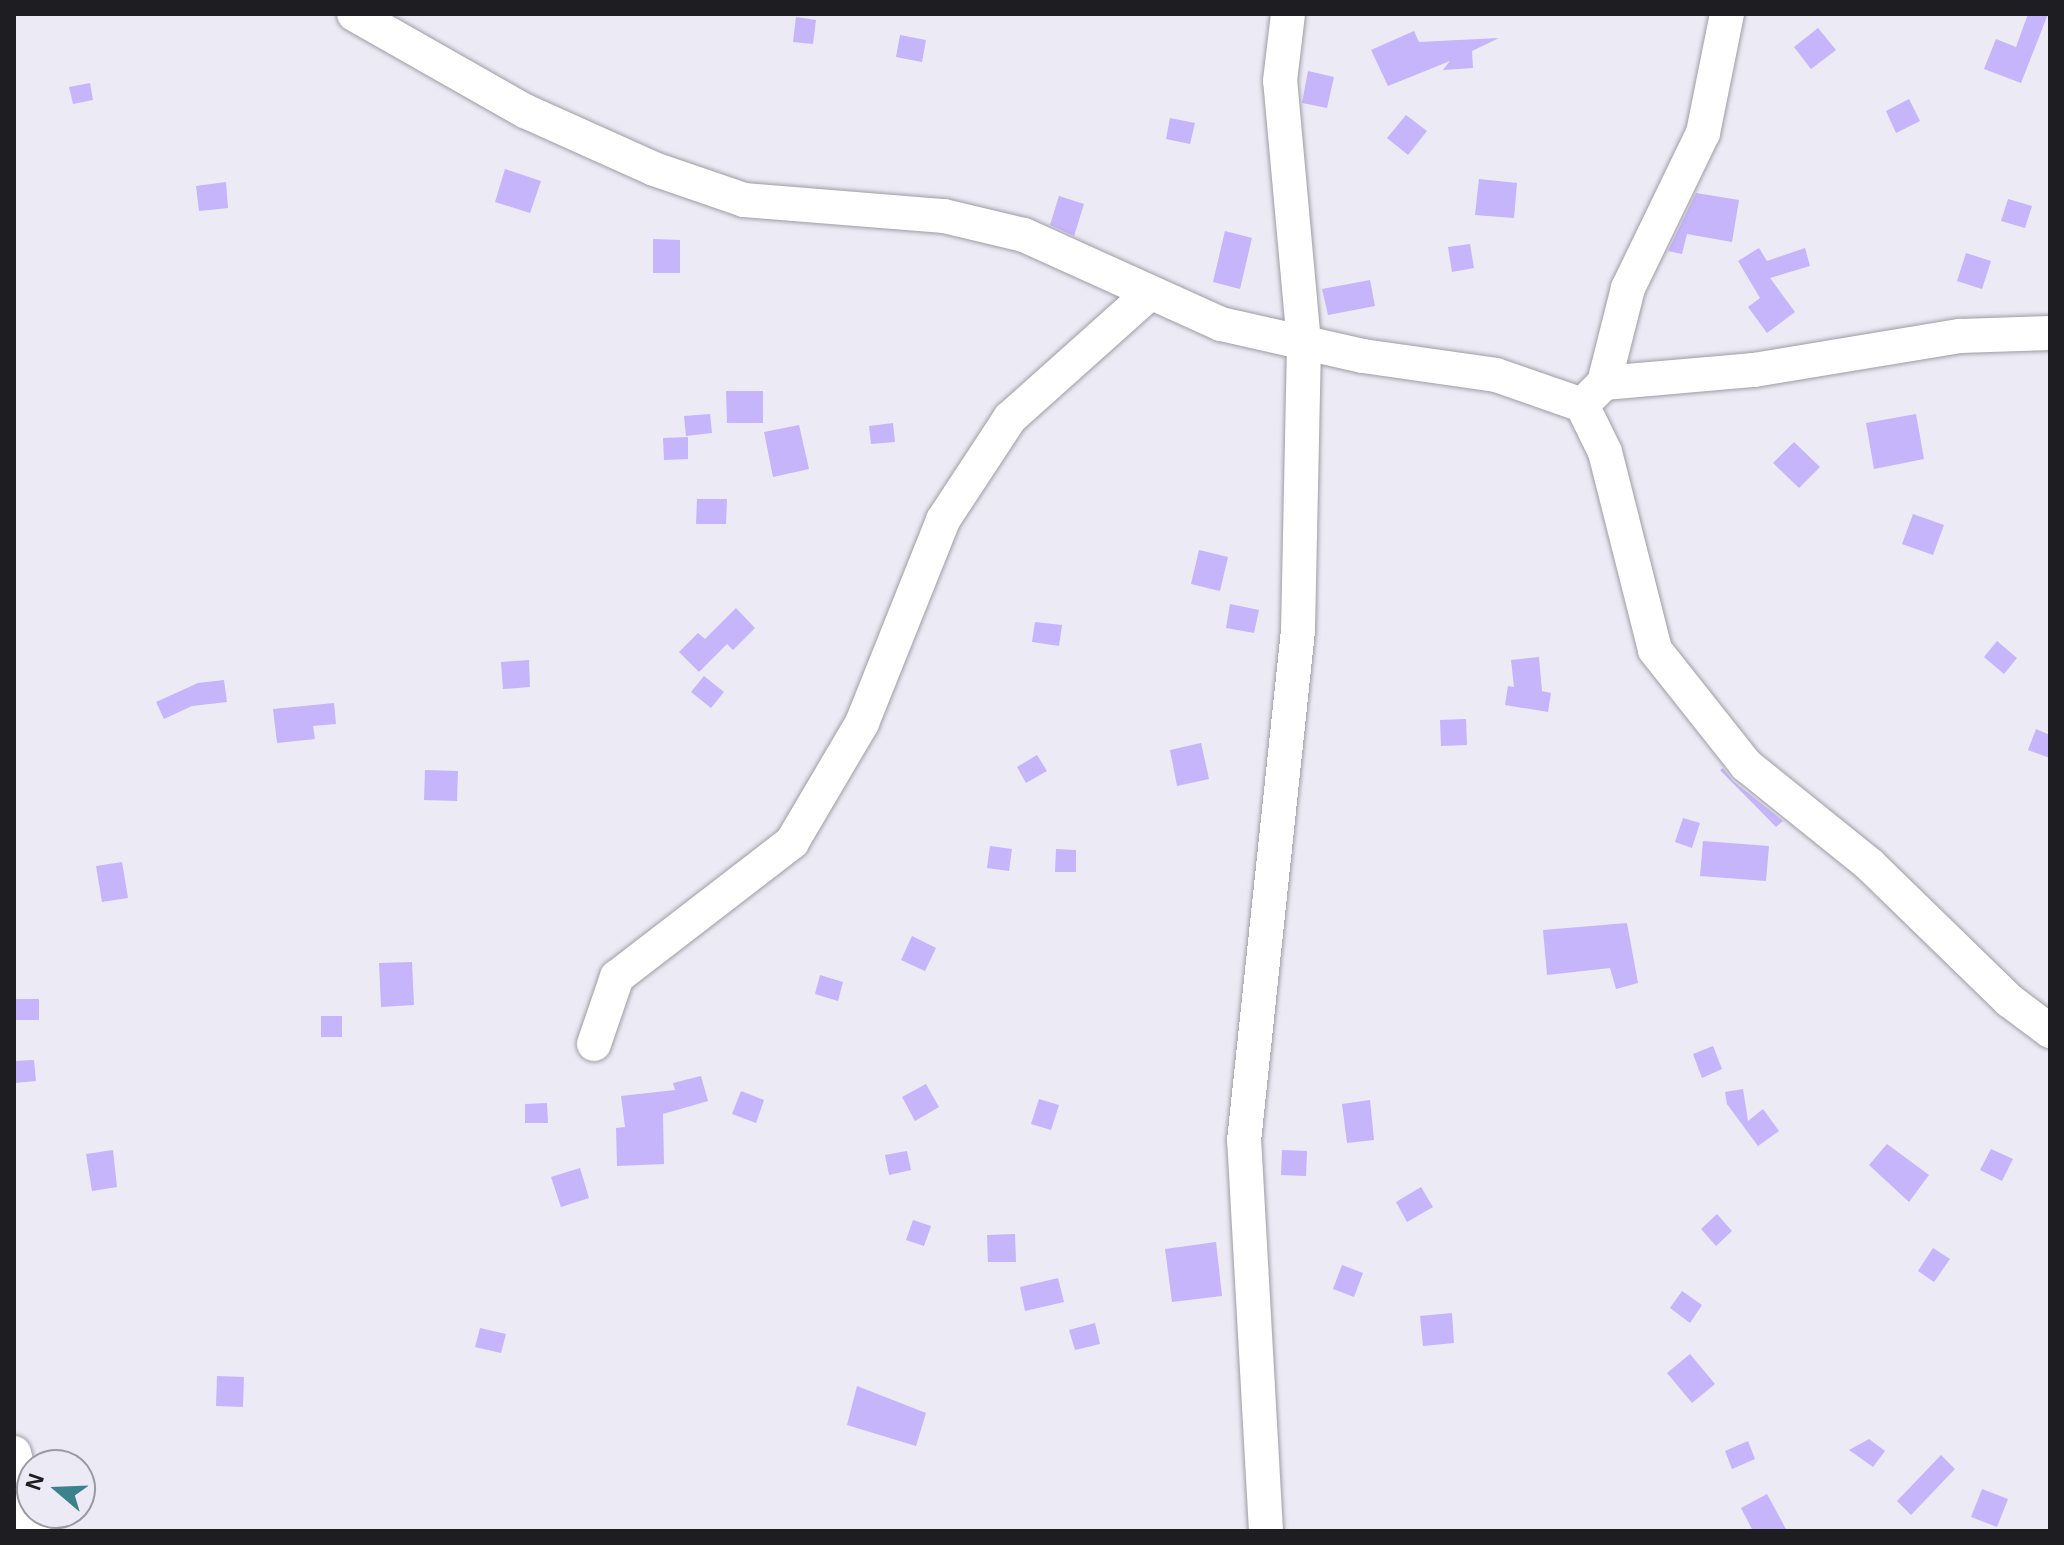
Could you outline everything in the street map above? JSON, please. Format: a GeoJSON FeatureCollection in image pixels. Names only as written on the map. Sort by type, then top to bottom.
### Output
{"type":"FeatureCollection","features":[{"type":"Feature","properties":{"kind":"street"},"geometry":{"type":"LineString","coordinates":[[354,14],[525,111],[654,169],[744,200],[944,216],[1024,235],[1221,324],[1304,343],[1593,394],[1960,336],[2050,333]]}},
{"type":"Feature","properties":{"kind":"street"},"geometry":{"type":"LineString","coordinates":[[1266,1531],[1244,1141],[1298,631],[1304,343],[1280,81],[1288,14]]}},
{"type":"Feature","properties":{"kind":"street"},"geometry":{"type":"LineString","coordinates":[[1727,14],[1703,133],[1628,288],[1593,394],[1655,650],[1746,765],[1869,864],[2050,1031]]}},
{"type":"Feature","properties":{"kind":"street"},"geometry":{"type":"LineString","coordinates":[[594,1044],[617,977],[792,842],[862,723],[943,520],[1010,418],[1150,293]]}},
{"type":"Feature","properties":{"kind":"street"},"geometry":{"type":"LineString","coordinates":[[14,1453],[34,1531]]}},
{"type":"Feature","properties":{"kind":"building"},"geometry":{"type":"Polygon","coordinates":[[[2028,14],[2048,14],[2021,83],[1984,69],[1996,39],[2016,47],[2028,14]]]}},
{"type":"Feature","properties":{"kind":"building"},"geometry":{"type":"Polygon","coordinates":[[[796,17],[816,20],[813,44],[793,42],[796,17]]]}},
{"type":"Feature","properties":{"kind":"building"},"geometry":{"type":"Polygon","coordinates":[[[1818,28],[1836,50],[1811,69],[1794,47],[1818,28]]]}},
{"type":"Feature","properties":{"kind":"building"},"geometry":{"type":"Polygon","coordinates":[[[1414,31],[1419,42],[1499,38],[1472,51],[1473,68],[1443,70],[1450,61],[1388,86],[1371,50],[1414,31]]]}},
{"type":"Feature","properties":{"kind":"building"},"geometry":{"type":"Polygon","coordinates":[[[900,35],[926,40],[922,62],[896,57],[900,35]]]}},
{"type":"Feature","properties":{"kind":"building"},"geometry":{"type":"Polygon","coordinates":[[[1308,71],[1334,77],[1327,108],[1302,103],[1308,71]]]}},
{"type":"Feature","properties":{"kind":"building"},"geometry":{"type":"Polygon","coordinates":[[[90,83],[93,100],[73,104],[69,87],[90,83]]]}},
{"type":"Feature","properties":{"kind":"building"},"geometry":{"type":"Polygon","coordinates":[[[1909,99],[1920,121],[1896,133],[1886,111],[1909,99]]]}},
{"type":"Feature","properties":{"kind":"building"},"geometry":{"type":"Polygon","coordinates":[[[1406,115],[1427,131],[1408,155],[1387,138],[1406,115]]]}},
{"type":"Feature","properties":{"kind":"building"},"geometry":{"type":"Polygon","coordinates":[[[1170,118],[1195,123],[1190,144],[1166,139],[1170,118]]]}},
{"type":"Feature","properties":{"kind":"building"},"geometry":{"type":"Polygon","coordinates":[[[505,169],[541,181],[530,213],[495,202],[505,169]]]}},
{"type":"Feature","properties":{"kind":"building"},"geometry":{"type":"Polygon","coordinates":[[[1479,179],[1517,183],[1514,218],[1475,215],[1479,179]]]}},
{"type":"Feature","properties":{"kind":"building"},"geometry":{"type":"Polygon","coordinates":[[[226,182],[228,208],[199,211],[196,186],[226,182]]]}},
{"type":"Feature","properties":{"kind":"building"},"geometry":{"type":"Polygon","coordinates":[[[1696,193],[1739,200],[1732,242],[1687,234],[1682,254],[1668,251],[1696,193]]]}},
{"type":"Feature","properties":{"kind":"building"},"geometry":{"type":"Polygon","coordinates":[[[1059,196],[1084,204],[1074,236],[1050,225],[1059,196]]]}},
{"type":"Feature","properties":{"kind":"building"},"geometry":{"type":"Polygon","coordinates":[[[2008,199],[2032,206],[2025,228],[2001,221],[2008,199]]]}},
{"type":"Feature","properties":{"kind":"building"},"geometry":{"type":"Polygon","coordinates":[[[1225,231],[1252,238],[1240,289],[1213,282],[1225,231]]]}},
{"type":"Feature","properties":{"kind":"building"},"geometry":{"type":"Polygon","coordinates":[[[653,239],[680,240],[680,273],[653,273],[653,239]]]}},
{"type":"Feature","properties":{"kind":"building"},"geometry":{"type":"Polygon","coordinates":[[[1470,244],[1474,268],[1452,272],[1448,247],[1470,244]]]}},
{"type":"Feature","properties":{"kind":"building"},"geometry":{"type":"Polygon","coordinates":[[[1759,248],[1767,261],[1805,248],[1810,266],[1770,278],[1795,312],[1767,333],[1748,307],[1760,298],[1738,261],[1759,248]]]}},
{"type":"Feature","properties":{"kind":"building"},"geometry":{"type":"Polygon","coordinates":[[[1966,253],[1991,261],[1982,289],[1957,281],[1966,253]]]}},
{"type":"Feature","properties":{"kind":"building"},"geometry":{"type":"Polygon","coordinates":[[[1370,280],[1375,306],[1328,315],[1322,289],[1370,280]]]}},
{"type":"Feature","properties":{"kind":"building"},"geometry":{"type":"Polygon","coordinates":[[[726,391],[763,391],[763,423],[727,423],[726,391]]]}},
{"type":"Feature","properties":{"kind":"building"},"geometry":{"type":"Polygon","coordinates":[[[710,414],[712,433],[686,436],[684,416],[710,414]]]}},
{"type":"Feature","properties":{"kind":"building"},"geometry":{"type":"Polygon","coordinates":[[[1916,414],[1924,459],[1874,469],[1866,423],[1916,414]]]}},
{"type":"Feature","properties":{"kind":"building"},"geometry":{"type":"Polygon","coordinates":[[[893,423],[895,442],[871,444],[869,426],[893,423]]]}},
{"type":"Feature","properties":{"kind":"building"},"geometry":{"type":"Polygon","coordinates":[[[799,425],[809,469],[773,477],[764,432],[799,425]]]}},
{"type":"Feature","properties":{"kind":"building"},"geometry":{"type":"Polygon","coordinates":[[[688,437],[688,459],[664,460],[663,438],[688,437]]]}},
{"type":"Feature","properties":{"kind":"building"},"geometry":{"type":"Polygon","coordinates":[[[1794,442],[1820,467],[1799,488],[1773,463],[1794,442]]]}},
{"type":"Feature","properties":{"kind":"building"},"geometry":{"type":"Polygon","coordinates":[[[697,499],[727,499],[726,524],[696,524],[697,499]]]}},
{"type":"Feature","properties":{"kind":"building"},"geometry":{"type":"Polygon","coordinates":[[[1913,514],[1944,525],[1933,555],[1902,544],[1913,514]]]}},
{"type":"Feature","properties":{"kind":"building"},"geometry":{"type":"Polygon","coordinates":[[[1199,550],[1228,557],[1220,591],[1191,584],[1199,550]]]}},
{"type":"Feature","properties":{"kind":"building"},"geometry":{"type":"Polygon","coordinates":[[[1230,604],[1259,610],[1254,633],[1226,628],[1230,604]]]}},
{"type":"Feature","properties":{"kind":"building"},"geometry":{"type":"Polygon","coordinates":[[[736,608],[755,628],[733,650],[727,644],[699,672],[679,652],[698,633],[705,639],[736,608]]]}},
{"type":"Feature","properties":{"kind":"building"},"geometry":{"type":"Polygon","coordinates":[[[1035,622],[1062,625],[1059,646],[1032,642],[1035,622]]]}},
{"type":"Feature","properties":{"kind":"building"},"geometry":{"type":"Polygon","coordinates":[[[1997,641],[2017,658],[2004,674],[1984,657],[1997,641]]]}},
{"type":"Feature","properties":{"kind":"building"},"geometry":{"type":"Polygon","coordinates":[[[1539,657],[1542,691],[1551,693],[1548,712],[1505,705],[1508,686],[1514,687],[1511,660],[1539,657]]]}},
{"type":"Feature","properties":{"kind":"building"},"geometry":{"type":"Polygon","coordinates":[[[529,660],[530,687],[503,689],[501,662],[529,660]]]}},
{"type":"Feature","properties":{"kind":"building"},"geometry":{"type":"Polygon","coordinates":[[[704,676],[724,692],[711,708],[691,692],[704,676]]]}},
{"type":"Feature","properties":{"kind":"building"},"geometry":{"type":"Polygon","coordinates":[[[224,680],[227,702],[192,706],[164,719],[156,702],[198,683],[224,680]]]}},
{"type":"Feature","properties":{"kind":"building"},"geometry":{"type":"Polygon","coordinates":[[[334,703],[336,724],[313,726],[315,739],[277,743],[273,709],[334,703]]]}},
{"type":"Feature","properties":{"kind":"building"},"geometry":{"type":"Polygon","coordinates":[[[1466,719],[1467,745],[1441,746],[1440,720],[1466,719]]]}},
{"type":"Feature","properties":{"kind":"building"},"geometry":{"type":"Polygon","coordinates":[[[2036,729],[2050,735],[2050,758],[2028,750],[2036,729]]]}},
{"type":"Feature","properties":{"kind":"building"},"geometry":{"type":"Polygon","coordinates":[[[1201,743],[1209,779],[1177,786],[1170,750],[1201,743]]]}},
{"type":"Feature","properties":{"kind":"building"},"geometry":{"type":"Polygon","coordinates":[[[1037,755],[1047,771],[1026,783],[1017,767],[1037,755]]]}},
{"type":"Feature","properties":{"kind":"building"},"geometry":{"type":"Polygon","coordinates":[[[1723,768],[1733,781],[1783,821],[1776,827],[1720,770],[1723,768]]]}},
{"type":"Feature","properties":{"kind":"building"},"geometry":{"type":"Polygon","coordinates":[[[425,770],[458,771],[457,801],[424,800],[425,770]]]}},
{"type":"Feature","properties":{"kind":"building"},"geometry":{"type":"Polygon","coordinates":[[[1683,818],[1700,823],[1692,848],[1675,842],[1683,818]]]}},
{"type":"Feature","properties":{"kind":"building"},"geometry":{"type":"Polygon","coordinates":[[[1703,841],[1769,846],[1766,881],[1700,876],[1703,841]]]}},
{"type":"Feature","properties":{"kind":"building"},"geometry":{"type":"Polygon","coordinates":[[[990,846],[1012,849],[1009,871],[987,868],[990,846]]]}},
{"type":"Feature","properties":{"kind":"building"},"geometry":{"type":"Polygon","coordinates":[[[1056,849],[1076,850],[1076,872],[1055,872],[1056,849]]]}},
{"type":"Feature","properties":{"kind":"building"},"geometry":{"type":"Polygon","coordinates":[[[122,862],[128,898],[102,902],[96,866],[122,862]]]}},
{"type":"Feature","properties":{"kind":"building"},"geometry":{"type":"Polygon","coordinates":[[[1627,923],[1638,983],[1616,989],[1610,968],[1547,975],[1543,930],[1627,923]]]}},
{"type":"Feature","properties":{"kind":"building"},"geometry":{"type":"Polygon","coordinates":[[[912,936],[936,948],[925,971],[901,960],[912,936]]]}},
{"type":"Feature","properties":{"kind":"building"},"geometry":{"type":"Polygon","coordinates":[[[412,962],[414,1005],[381,1007],[379,963],[412,962]]]}},
{"type":"Feature","properties":{"kind":"building"},"geometry":{"type":"Polygon","coordinates":[[[820,975],[843,982],[838,1001],[815,994],[820,975]]]}},
{"type":"Feature","properties":{"kind":"building"},"geometry":{"type":"Polygon","coordinates":[[[14,999],[39,999],[39,1020],[14,1020],[14,999]]]}},
{"type":"Feature","properties":{"kind":"building"},"geometry":{"type":"Polygon","coordinates":[[[321,1016],[342,1016],[342,1037],[321,1037],[321,1016]]]}},
{"type":"Feature","properties":{"kind":"building"},"geometry":{"type":"Polygon","coordinates":[[[1713,1046],[1722,1069],[1702,1078],[1693,1054],[1713,1046]]]}},
{"type":"Feature","properties":{"kind":"building"},"geometry":{"type":"Polygon","coordinates":[[[34,1060],[36,1081],[15,1083],[14,1061],[34,1060]]]}},
{"type":"Feature","properties":{"kind":"building"},"geometry":{"type":"Polygon","coordinates":[[[701,1076],[708,1101],[663,1114],[664,1164],[617,1166],[616,1128],[625,1127],[621,1096],[675,1090],[673,1083],[701,1076]]]}},
{"type":"Feature","properties":{"kind":"building"},"geometry":{"type":"Polygon","coordinates":[[[926,1084],[939,1107],[915,1121],[902,1097],[926,1084]]]}},
{"type":"Feature","properties":{"kind":"building"},"geometry":{"type":"Polygon","coordinates":[[[1743,1089],[1748,1121],[1763,1109],[1779,1131],[1758,1146],[1727,1104],[1725,1092],[1743,1089]]]}},
{"type":"Feature","properties":{"kind":"building"},"geometry":{"type":"Polygon","coordinates":[[[741,1091],[764,1100],[756,1123],[732,1114],[741,1091]]]}},
{"type":"Feature","properties":{"kind":"building"},"geometry":{"type":"Polygon","coordinates":[[[1039,1099],[1059,1105],[1051,1130],[1031,1124],[1039,1099]]]}},
{"type":"Feature","properties":{"kind":"building"},"geometry":{"type":"Polygon","coordinates":[[[1370,1100],[1374,1140],[1347,1143],[1342,1104],[1370,1100]]]}},
{"type":"Feature","properties":{"kind":"building"},"geometry":{"type":"Polygon","coordinates":[[[547,1103],[548,1123],[525,1123],[525,1104],[547,1103]]]}},
{"type":"Feature","properties":{"kind":"building"},"geometry":{"type":"Polygon","coordinates":[[[1887,1144],[1929,1175],[1909,1202],[1869,1165],[1887,1144]]]}},
{"type":"Feature","properties":{"kind":"building"},"geometry":{"type":"Polygon","coordinates":[[[1991,1149],[2013,1159],[2002,1181],[1980,1170],[1991,1149]]]}},
{"type":"Feature","properties":{"kind":"building"},"geometry":{"type":"Polygon","coordinates":[[[113,1150],[117,1187],[92,1191],[86,1154],[113,1150]]]}},
{"type":"Feature","properties":{"kind":"building"},"geometry":{"type":"Polygon","coordinates":[[[1282,1150],[1307,1151],[1306,1176],[1281,1175],[1282,1150]]]}},
{"type":"Feature","properties":{"kind":"building"},"geometry":{"type":"Polygon","coordinates":[[[907,1151],[911,1170],[889,1175],[885,1155],[907,1151]]]}},
{"type":"Feature","properties":{"kind":"building"},"geometry":{"type":"Polygon","coordinates":[[[580,1168],[589,1198],[561,1207],[551,1177],[580,1168]]]}},
{"type":"Feature","properties":{"kind":"building"},"geometry":{"type":"Polygon","coordinates":[[[1421,1187],[1433,1207],[1407,1222],[1396,1202],[1421,1187]]]}},
{"type":"Feature","properties":{"kind":"building"},"geometry":{"type":"Polygon","coordinates":[[[1717,1214],[1732,1231],[1716,1246],[1701,1229],[1717,1214]]]}},
{"type":"Feature","properties":{"kind":"building"},"geometry":{"type":"Polygon","coordinates":[[[913,1220],[931,1226],[924,1246],[906,1240],[913,1220]]]}},
{"type":"Feature","properties":{"kind":"building"},"geometry":{"type":"Polygon","coordinates":[[[1015,1234],[1016,1262],[988,1262],[987,1235],[1015,1234]]]}},
{"type":"Feature","properties":{"kind":"building"},"geometry":{"type":"Polygon","coordinates":[[[1216,1242],[1222,1296],[1172,1302],[1165,1249],[1216,1242]]]}},
{"type":"Feature","properties":{"kind":"building"},"geometry":{"type":"Polygon","coordinates":[[[1933,1248],[1950,1259],[1934,1282],[1918,1271],[1933,1248]]]}},
{"type":"Feature","properties":{"kind":"building"},"geometry":{"type":"Polygon","coordinates":[[[1342,1265],[1363,1273],[1354,1297],[1333,1289],[1342,1265]]]}},
{"type":"Feature","properties":{"kind":"building"},"geometry":{"type":"Polygon","coordinates":[[[1058,1278],[1064,1302],[1025,1311],[1020,1287],[1058,1278]]]}},
{"type":"Feature","properties":{"kind":"building"},"geometry":{"type":"Polygon","coordinates":[[[1682,1291],[1702,1305],[1690,1323],[1670,1308],[1682,1291]]]}},
{"type":"Feature","properties":{"kind":"building"},"geometry":{"type":"Polygon","coordinates":[[[1452,1313],[1454,1343],[1423,1346],[1420,1316],[1452,1313]]]}},
{"type":"Feature","properties":{"kind":"building"},"geometry":{"type":"Polygon","coordinates":[[[1095,1323],[1100,1344],[1075,1350],[1069,1330],[1095,1323]]]}},
{"type":"Feature","properties":{"kind":"building"},"geometry":{"type":"Polygon","coordinates":[[[480,1328],[506,1334],[501,1353],[475,1347],[480,1328]]]}},
{"type":"Feature","properties":{"kind":"building"},"geometry":{"type":"Polygon","coordinates":[[[1690,1354],[1715,1384],[1692,1403],[1667,1373],[1690,1354]]]}},
{"type":"Feature","properties":{"kind":"building"},"geometry":{"type":"Polygon","coordinates":[[[217,1376],[244,1377],[243,1407],[216,1406],[217,1376]]]}},
{"type":"Feature","properties":{"kind":"building"},"geometry":{"type":"Polygon","coordinates":[[[857,1386],[926,1413],[916,1446],[847,1425],[857,1386]]]}},
{"type":"Feature","properties":{"kind":"building"},"geometry":{"type":"Polygon","coordinates":[[[1869,1439],[1885,1451],[1873,1467],[1849,1450],[1869,1439]]]}},
{"type":"Feature","properties":{"kind":"building"},"geometry":{"type":"Polygon","coordinates":[[[1748,1441],[1755,1459],[1732,1469],[1725,1451],[1748,1441]]]}},
{"type":"Feature","properties":{"kind":"building"},"geometry":{"type":"Polygon","coordinates":[[[1941,1455],[1955,1469],[1911,1515],[1897,1501],[1941,1455]]]}},
{"type":"Feature","properties":{"kind":"building"},"geometry":{"type":"Polygon","coordinates":[[[1982,1489],[2008,1499],[1997,1527],[1971,1517],[1982,1489]]]}},
{"type":"Feature","properties":{"kind":"building"},"geometry":{"type":"Polygon","coordinates":[[[1767,1494],[1787,1531],[1753,1531],[1741,1508],[1767,1494]]]}}]}
